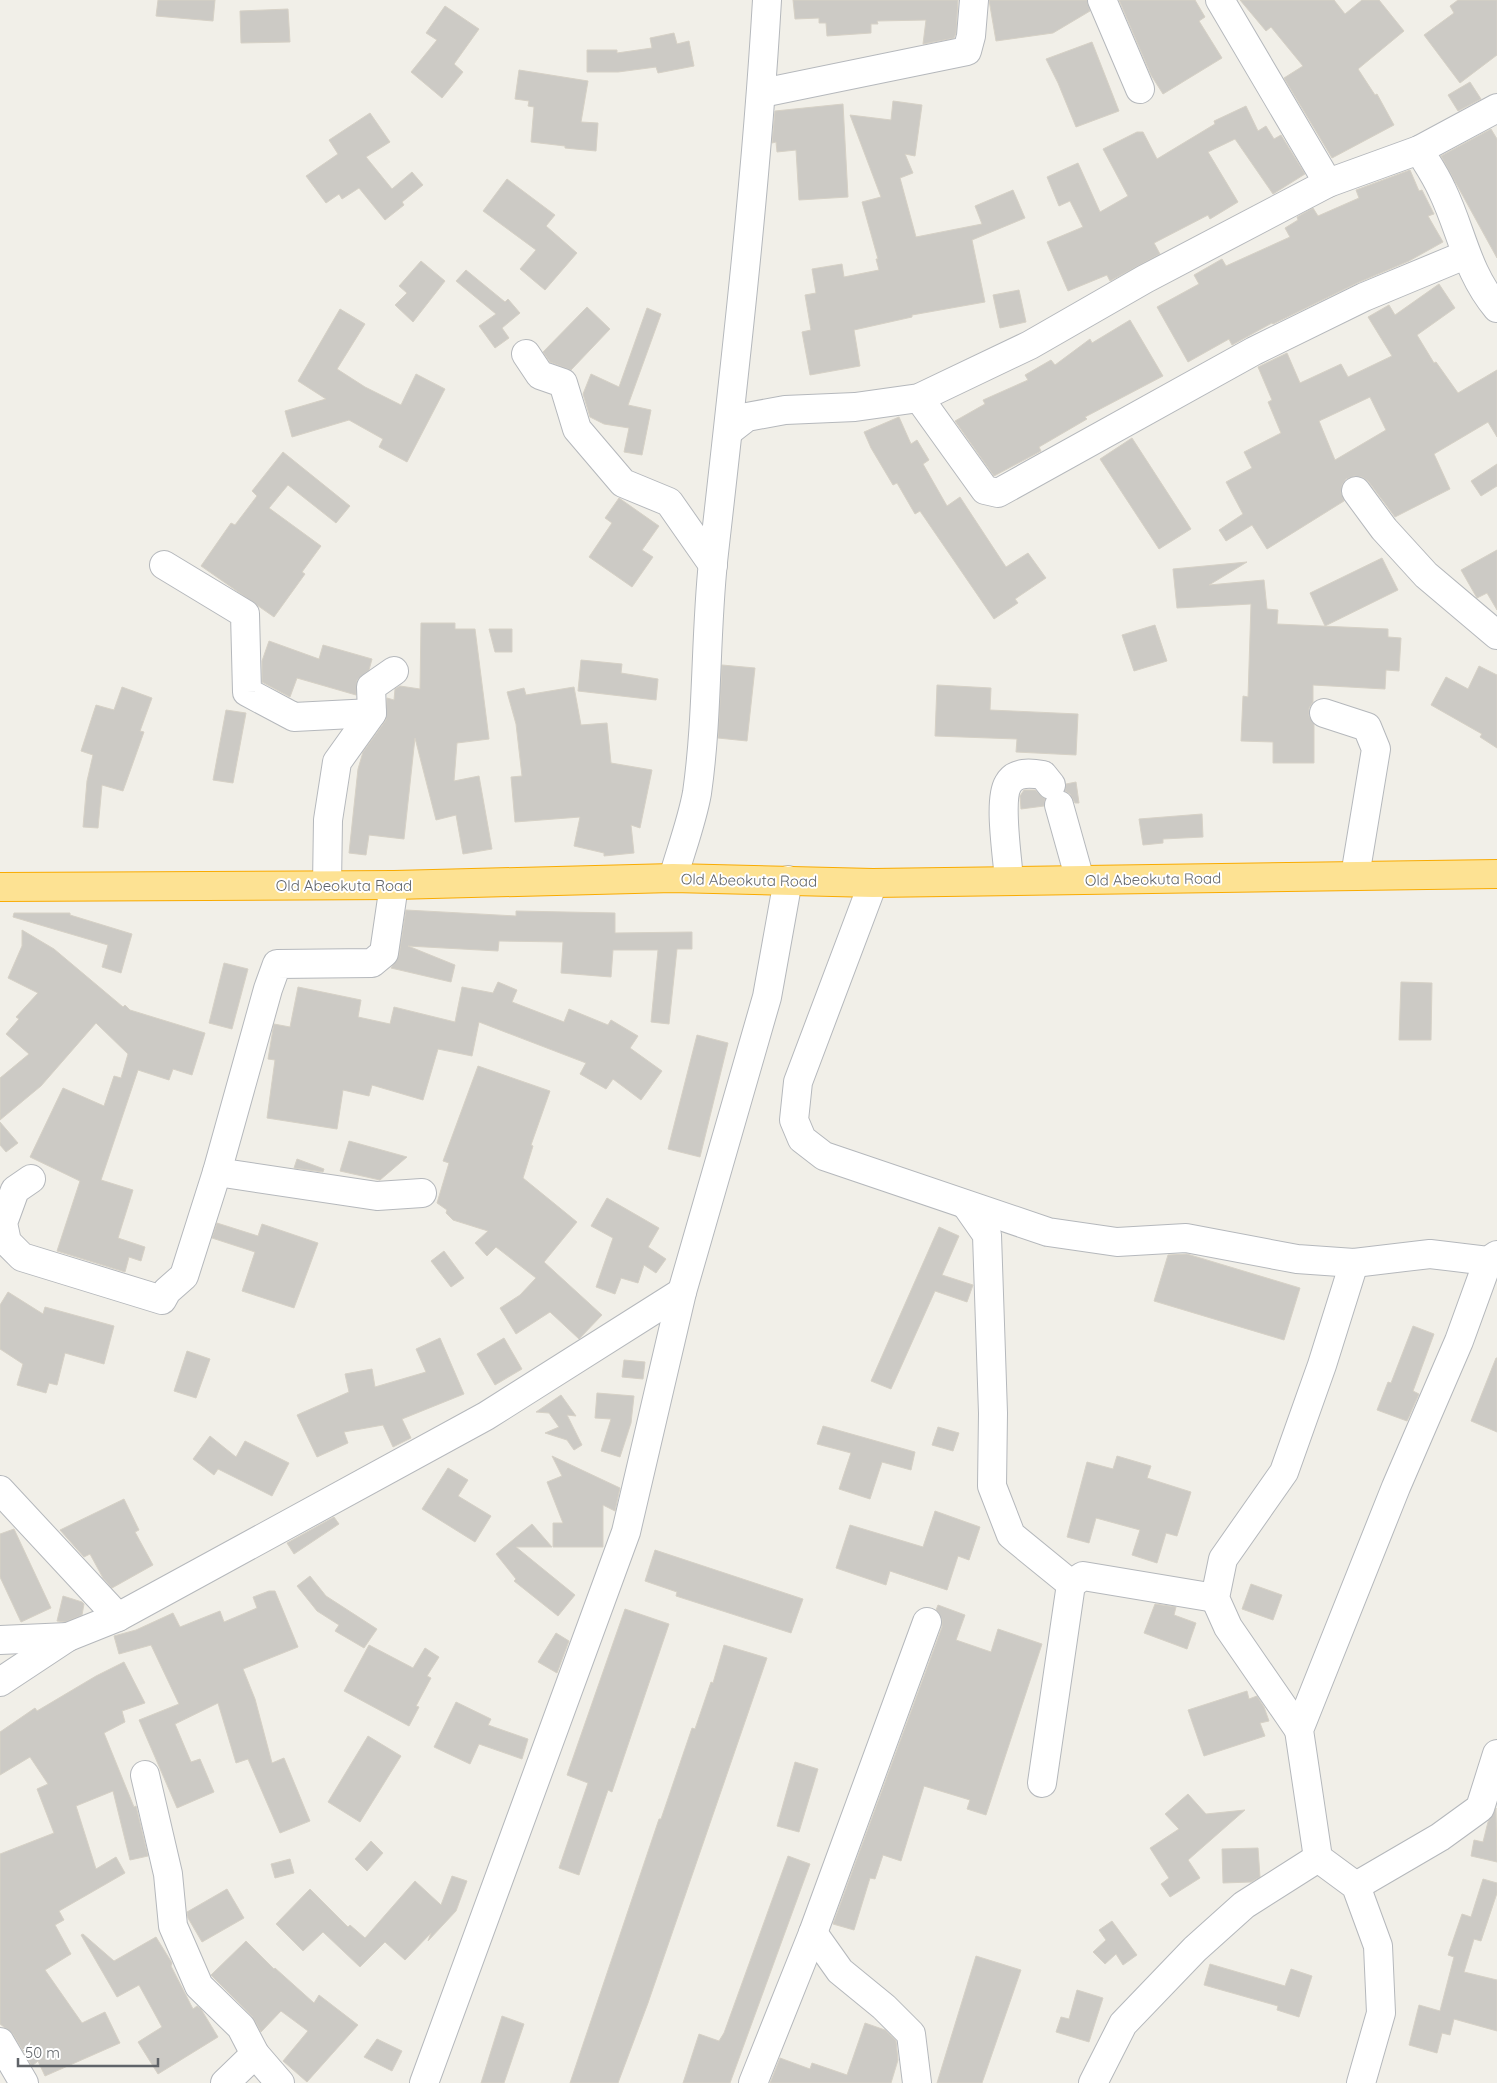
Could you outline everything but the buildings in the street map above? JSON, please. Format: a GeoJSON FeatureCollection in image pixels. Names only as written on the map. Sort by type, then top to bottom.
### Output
{"type":"FeatureCollection","features":[{"type":"Feature","properties":{"kind":"highway","name":"Old Abeokuta Road"},"geometry":{"type":"LineString","coordinates":[[0,887],[394,885],[674,878],[874,883],[1497,874]]}},
{"type":"Feature","properties":{"kind":"street"},"geometry":{"type":"LineString","coordinates":[[674,878],[696,795],[704,727],[713,566],[729,432],[762,93],[767,0]]}},
{"type":"Feature","properties":{"kind":"street"},"geometry":{"type":"LineString","coordinates":[[762,93],[967,50],[971,36],[974,0]]}},
{"type":"Feature","properties":{"kind":"street"},"geometry":{"type":"LineString","coordinates":[[1102,0],[1140,89]]}},
{"type":"Feature","properties":{"kind":"street"},"geometry":{"type":"LineString","coordinates":[[1220,0],[1328,183]]}},
{"type":"Feature","properties":{"kind":"street"},"geometry":{"type":"LineString","coordinates":[[729,432],[747,417],[785,410],[855,407],[919,398],[1030,345],[1145,279],[1328,183],[1420,150],[1497,108]]}},
{"type":"Feature","properties":{"kind":"street"},"geometry":{"type":"LineString","coordinates":[[1420,150],[1443,191],[1465,255],[1488,297],[1497,308]]}},
{"type":"Feature","properties":{"kind":"street"},"geometry":{"type":"LineString","coordinates":[[919,398],[985,490],[998,492],[1254,351],[1364,297],[1465,255]]}},
{"type":"Feature","properties":{"kind":"street"},"geometry":{"type":"LineString","coordinates":[[526,354],[540,375],[563,383],[577,429],[623,483],[669,502],[713,566]]}},
{"type":"Feature","properties":{"kind":"street"},"geometry":{"type":"LineString","coordinates":[[1356,491],[1384,529],[1426,575],[1497,634]]}},
{"type":"Feature","properties":{"kind":"street"},"geometry":{"type":"LineString","coordinates":[[164,565],[245,614],[247,692],[294,717],[372,713]]}},
{"type":"Feature","properties":{"kind":"street"},"geometry":{"type":"LineString","coordinates":[[327,885],[328,820],[337,762],[372,713],[371,687],[394,671]]}},
{"type":"Feature","properties":{"kind":"street"},"geometry":{"type":"LineString","coordinates":[[1324,713],[1367,727],[1376,749],[1355,876]]}},
{"type":"Feature","properties":{"kind":"street"},"geometry":{"type":"LineString","coordinates":[[1010,881],[1004,798],[1008,784],[1017,775],[1029,773],[1043,775],[1055,795],[1080,880]]}},
{"type":"Feature","properties":{"kind":"street"},"geometry":{"type":"LineString","coordinates":[[424,2083],[626,1532],[682,1292],[766,997],[788,880]]}},
{"type":"Feature","properties":{"kind":"street"},"geometry":{"type":"LineString","coordinates":[[874,883],[798,1082],[794,1120],[802,1139],[824,1156],[1048,1232],[1117,1242],[1186,1238],[1297,1259],[1354,1263],[1430,1254],[1492,1258],[1459,1341],[1396,1487],[1299,1730]]}},
{"type":"Feature","properties":{"kind":"street"},"geometry":{"type":"LineString","coordinates":[[31,1180],[15,1190],[3,1223],[7,1242],[22,1257],[162,1300],[167,1291],[184,1276],[217,1172],[268,989],[277,964],[372,963],[384,953],[394,885]]}},
{"type":"Feature","properties":{"kind":"street"},"geometry":{"type":"LineString","coordinates":[[217,1172],[378,1196],[422,1193]]}},
{"type":"Feature","properties":{"kind":"street"},"geometry":{"type":"LineString","coordinates":[[966,1205],[987,1235],[993,1413],[992,1486],[1010,1535],[1071,1584]]}},
{"type":"Feature","properties":{"kind":"street"},"geometry":{"type":"LineString","coordinates":[[1354,1263],[1322,1365],[1284,1472],[1223,1559],[1214,1598],[1228,1628],[1299,1730],[1318,1858],[1356,1886],[1378,1946],[1381,2013],[1361,2083]]}},
{"type":"Feature","properties":{"kind":"street"},"geometry":{"type":"LineString","coordinates":[[0,1682],[68,1637],[118,1617],[486,1416],[682,1292]]}},
{"type":"Feature","properties":{"kind":"street"},"geometry":{"type":"LineString","coordinates":[[0,1490],[118,1617]]}},
{"type":"Feature","properties":{"kind":"street"},"geometry":{"type":"LineString","coordinates":[[1042,1783],[1071,1584],[1083,1576],[1214,1598]]}},
{"type":"Feature","properties":{"kind":"street"},"geometry":{"type":"LineString","coordinates":[[753,2083],[813,1933],[927,1622]]}},
{"type":"Feature","properties":{"kind":"street"},"geometry":{"type":"LineString","coordinates":[[0,1640],[68,1637]]}},
{"type":"Feature","properties":{"kind":"street"},"geometry":{"type":"LineString","coordinates":[[1356,1886],[1440,1836],[1480,1808],[1497,1754]]}},
{"type":"Feature","properties":{"kind":"street"},"geometry":{"type":"LineString","coordinates":[[145,1775],[168,1874],[173,1926],[199,1986],[241,2027],[255,2054],[280,2083]]}},
{"type":"Feature","properties":{"kind":"street"},"geometry":{"type":"LineString","coordinates":[[1093,2083],[1123,2024],[1195,1949],[1244,1906],[1318,1858]]}},
{"type":"Feature","properties":{"kind":"street"},"geometry":{"type":"LineString","coordinates":[[813,1933],[840,1970],[884,2006],[911,2034],[917,2083]]}},
{"type":"Feature","properties":{"kind":"street"},"geometry":{"type":"LineString","coordinates":[[0,2042],[24,2083]]}},
{"type":"Feature","properties":{"kind":"street"},"geometry":{"type":"LineString","coordinates":[[224,2083],[255,2054]]}}]}
